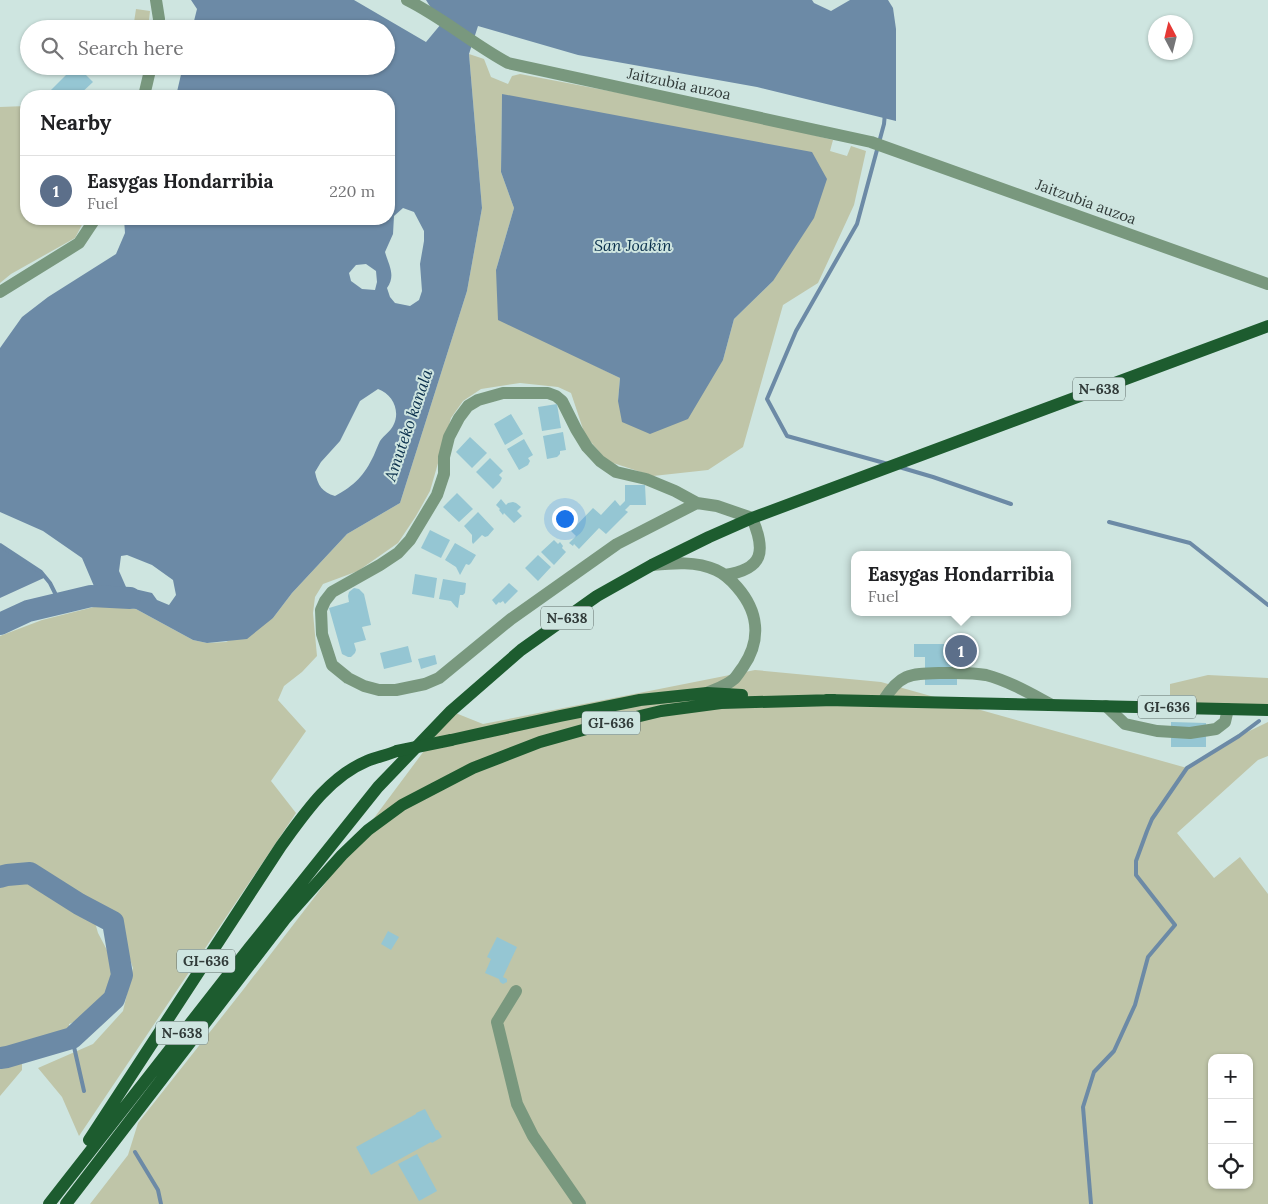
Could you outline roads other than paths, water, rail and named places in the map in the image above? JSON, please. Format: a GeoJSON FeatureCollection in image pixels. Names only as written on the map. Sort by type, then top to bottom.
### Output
{"type":"FeatureCollection","features":[{"type":"Feature","properties":{"kind":"main road","name":"N-638"},"geometry":{"type":"LineString","coordinates":[[47,1204],[382,782],[458,704],[521,650],[598,596],[652,565],[752,518],[1268,326]]}},
{"type":"Feature","properties":{"kind":"main road","name":"GI-636"},"geometry":{"type":"LineString","coordinates":[[47,1204],[306,812],[321,794],[342,775],[366,762],[397,752],[560,716],[640,700],[707,693],[835,700],[1268,710]]}},
{"type":"Feature","properties":{"kind":"main road","name":"GI-636"},"geometry":{"type":"LineString","coordinates":[[66,1204],[285,919],[342,855],[368,830],[402,805],[473,768],[540,742],[590,728],[662,711],[721,703],[835,700]]}},
{"type":"Feature","properties":{"kind":"main road","name":"N-638"},"geometry":{"type":"LineString","coordinates":[[285,919],[317,863]]}},
{"type":"Feature","properties":{"kind":"street"},"geometry":{"type":"LineString","coordinates":[[156,0],[159,20]]}},
{"type":"Feature","properties":{"kind":"street","name":"Jaitzubia auzoa"},"geometry":{"type":"LineString","coordinates":[[407,0],[508,63],[871,142],[1268,284]]}},
{"type":"Feature","properties":{"kind":"street"},"geometry":{"type":"LineString","coordinates":[[145,90],[149,75]]}},
{"type":"Feature","properties":{"kind":"street"},"geometry":{"type":"LineString","coordinates":[[3,287],[78,243],[91,225]]}},
{"type":"Feature","properties":{"kind":"street"},"geometry":{"type":"LineString","coordinates":[[697,503],[617,544],[511,619],[439,678],[425,684],[396,690],[379,690],[364,686],[348,678],[332,666],[322,634],[321,610],[325,601],[332,592],[398,553],[410,540],[437,495],[444,474],[444,457],[449,437],[458,418],[468,406],[478,400],[503,393],[548,393],[556,396],[562,401],[587,447],[600,461],[616,472],[646,479],[697,503],[717,506],[752,518],[759,534],[760,556],[753,564],[738,573],[725,574]]}},
{"type":"Feature","properties":{"kind":"street"},"geometry":{"type":"LineString","coordinates":[[652,565],[680,562],[715,569],[725,574],[746,598],[754,617],[755,637],[749,658],[735,678],[707,693]]}},
{"type":"Feature","properties":{"kind":"street"},"geometry":{"type":"LineString","coordinates":[[883,701],[892,687],[900,680],[916,674],[964,673],[986,675],[1013,684],[1052,705]]}},
{"type":"Feature","properties":{"kind":"street"},"geometry":{"type":"LineString","coordinates":[[1106,706],[1124,724],[1157,731],[1190,733],[1216,729],[1225,722],[1228,709]]}},
{"type":"Feature","properties":{"kind":"street"},"geometry":{"type":"LineString","coordinates":[[516,991],[497,1022],[517,1104],[533,1136],[580,1204]]}},
{"type":"Feature","properties":{"kind":"water"},"geometry":{"type":"Polygon","coordinates":[[[191,0],[354,0],[388,20],[194,20],[197,9],[191,0]]]}},
{"type":"Feature","properties":{"kind":"water"},"geometry":{"type":"Polygon","coordinates":[[[426,0],[812,0],[814,3],[831,11],[850,0],[888,0],[893,8],[896,29],[896,121],[757,87],[578,55],[478,26],[469,54],[482,208],[467,291],[400,503],[347,534],[292,593],[273,618],[247,639],[207,643],[193,640],[136,609],[102,605],[82,558],[43,531],[0,512],[0,348],[22,317],[48,297],[116,254],[125,233],[124,225],[394,225],[393,234],[385,252],[391,275],[387,288],[390,297],[395,303],[410,306],[419,300],[422,291],[420,264],[424,231],[414,212],[403,208],[395,215],[395,90],[177,90],[181,75],[395,75],[395,24],[426,42],[441,24],[426,0]],[[366,264],[356,265],[349,273],[351,281],[362,289],[375,290],[377,282],[376,271],[366,264]],[[378,389],[360,401],[340,441],[321,462],[315,472],[321,488],[327,493],[335,496],[348,488],[363,474],[380,441],[392,428],[396,409],[388,395],[378,389]],[[127,555],[121,556],[119,571],[126,587],[152,593],[157,600],[169,605],[176,595],[173,580],[152,565],[127,555]]]}},
{"type":"Feature","properties":{"kind":"water","name":"San Joakin"},"geometry":{"type":"Polygon","coordinates":[[[502,94],[812,152],[827,179],[814,218],[773,281],[734,319],[723,360],[688,419],[650,434],[622,422],[618,401],[620,378],[498,320],[496,270],[514,208],[501,172],[502,94]]]}},
{"type":"Feature","properties":{"kind":"water"},"geometry":{"type":"Polygon","coordinates":[[[0,545],[41,572],[46,577],[0,598],[0,545]]]}},
{"type":"Feature","properties":{"kind":"waterway"},"geometry":{"type":"LineString","coordinates":[[885,113],[884,124],[857,224],[796,331],[767,399],[787,436],[888,464]]}},
{"type":"Feature","properties":{"kind":"waterway"},"geometry":{"type":"LineString","coordinates":[[899,467],[1011,504]]}},
{"type":"Feature","properties":{"kind":"waterway"},"geometry":{"type":"LineString","coordinates":[[1109,522],[1190,543],[1268,605]]}},
{"type":"Feature","properties":{"kind":"waterway"},"geometry":{"type":"LineString","coordinates":[[0,545],[41,572],[50,583],[60,603]]}},
{"type":"Feature","properties":{"kind":"waterway","name":"Amuteko kanala"},"geometry":{"type":"LineString","coordinates":[[0,624],[28,611],[91,596],[130,598]]}},
{"type":"Feature","properties":{"kind":"waterway"},"geometry":{"type":"LineString","coordinates":[[1091,1204],[1083,1107],[1094,1072],[1114,1051],[1135,1005],[1148,957],[1175,925],[1136,875],[1136,861],[1152,819],[1187,768],[1239,736],[1259,721]]}},
{"type":"Feature","properties":{"kind":"waterway"},"geometry":{"type":"LineString","coordinates":[[0,877],[30,873],[79,904],[113,922],[122,975],[114,999],[72,1038],[0,1058]]}},
{"type":"Feature","properties":{"kind":"waterway"},"geometry":{"type":"LineString","coordinates":[[72,1038],[84,1091]]}},
{"type":"Feature","properties":{"kind":"waterway"},"geometry":{"type":"LineString","coordinates":[[135,1152],[158,1190],[161,1204]]}},
{"type":"Feature","properties":{"kind":"place","name":"Easygas Hondarribia"},"geometry":{"type":"Point","coordinates":[961,651]}}]}
